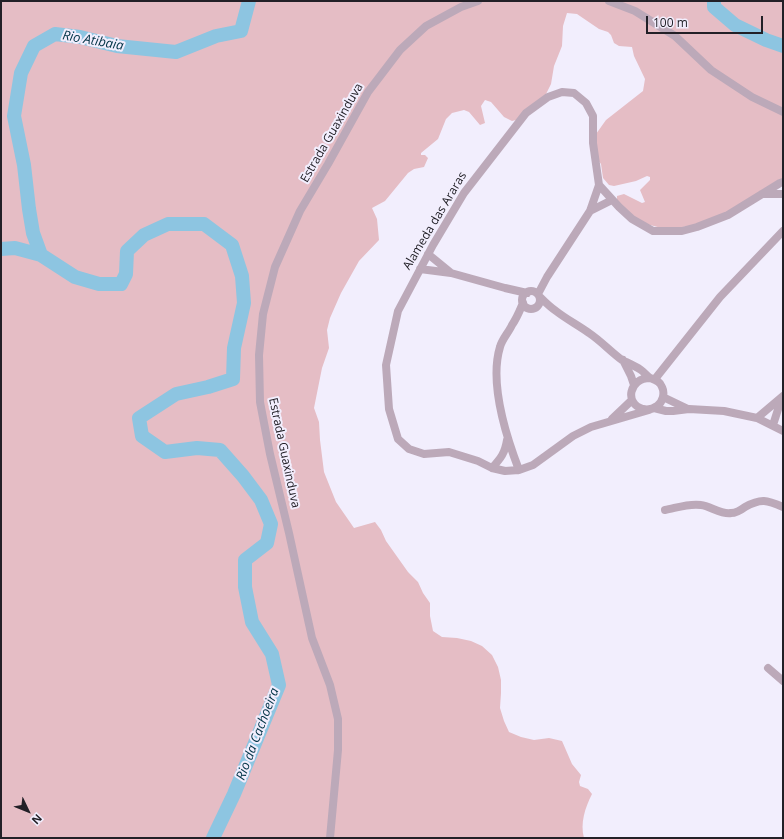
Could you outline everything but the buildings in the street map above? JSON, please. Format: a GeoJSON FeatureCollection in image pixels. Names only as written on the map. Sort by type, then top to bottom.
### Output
{"type":"FeatureCollection","features":[{"type":"Feature","properties":{"kind":"street","name":"Estrada Guaxinduva"},"geometry":{"type":"LineString","coordinates":[[330,838],[338,750],[338,719],[330,685],[312,638],[270,454],[260,402],[259,355],[263,314],[275,267],[300,211],[368,92],[400,50],[426,26],[461,7],[478,1]]}},
{"type":"Feature","properties":{"kind":"street"},"geometry":{"type":"LineString","coordinates":[[609,1],[635,11],[675,36],[711,70],[752,98],[783,112]]}},
{"type":"Feature","properties":{"kind":"street","name":"Alameda das Araras"},"geometry":{"type":"LineString","coordinates":[[599,185],[593,143],[593,116],[586,103],[574,93],[562,92],[548,97],[526,112],[460,200],[428,254],[398,311],[386,365],[390,409],[398,438],[409,449],[424,454],[449,452],[478,461],[492,468],[505,471],[519,470],[533,465],[573,436],[591,427],[652,409]]}},
{"type":"Feature","properties":{"kind":"street"},"geometry":{"type":"LineString","coordinates":[[519,470],[507,439],[497,390],[496,367],[500,346],[590,211],[599,185],[632,219],[653,231],[682,231],[728,215],[783,182]]}},
{"type":"Feature","properties":{"kind":"street"},"geometry":{"type":"LineString","coordinates":[[762,194],[783,194]]}},
{"type":"Feature","properties":{"kind":"street"},"geometry":{"type":"LineString","coordinates":[[590,211],[612,200]]}},
{"type":"Feature","properties":{"kind":"street"},"geometry":{"type":"LineString","coordinates":[[783,231],[720,297],[652,378],[641,379],[634,385],[631,395],[632,400],[639,408],[666,411],[689,409],[724,411],[757,418],[783,431]]}},
{"type":"Feature","properties":{"kind":"street"},"geometry":{"type":"LineString","coordinates":[[428,254],[451,273]]}},
{"type":"Feature","properties":{"kind":"street"},"geometry":{"type":"LineString","coordinates":[[420,269],[451,273],[505,288],[555,311],[589,333],[623,360],[659,382],[663,391],[662,402],[652,409]]}},
{"type":"Feature","properties":{"kind":"street"},"geometry":{"type":"LineString","coordinates":[[623,360],[634,385]]}},
{"type":"Feature","properties":{"kind":"street"},"geometry":{"type":"LineString","coordinates":[[663,396],[689,409]]}},
{"type":"Feature","properties":{"kind":"street"},"geometry":{"type":"LineString","coordinates":[[757,418],[783,396]]}},
{"type":"Feature","properties":{"kind":"street"},"geometry":{"type":"LineString","coordinates":[[773,425],[783,396]]}},
{"type":"Feature","properties":{"kind":"street"},"geometry":{"type":"LineString","coordinates":[[610,421],[632,400]]}},
{"type":"Feature","properties":{"kind":"street"},"geometry":{"type":"LineString","coordinates":[[492,468],[503,455],[507,439]]}},
{"type":"Feature","properties":{"kind":"street"},"geometry":{"type":"LineString","coordinates":[[665,510],[693,504],[731,514],[753,502],[763,501],[771,502],[783,507]]}},
{"type":"Feature","properties":{"kind":"street"},"geometry":{"type":"LineString","coordinates":[[768,668],[783,681]]}},
{"type":"Feature","properties":{"kind":"shaded area"},"geometry":{"type":"Polygon","coordinates":[[[1,1],[783,1],[783,183],[717,223],[665,229],[639,222],[617,201],[617,196],[624,194],[642,203],[645,202],[640,190],[650,180],[650,177],[647,176],[636,181],[614,186],[609,185],[603,178],[601,164],[593,154],[596,134],[606,120],[643,91],[645,79],[634,56],[632,47],[619,46],[614,43],[608,32],[599,29],[577,14],[567,13],[563,26],[562,46],[554,66],[551,84],[544,98],[520,119],[512,121],[504,117],[491,102],[485,100],[481,106],[485,123],[480,125],[469,112],[464,110],[452,113],[446,119],[438,139],[421,153],[421,155],[425,155],[428,158],[424,167],[414,169],[408,173],[385,201],[372,208],[377,219],[379,240],[359,261],[341,293],[330,318],[327,330],[329,348],[322,368],[314,408],[319,422],[324,472],[336,502],[354,528],[375,522],[386,541],[408,572],[418,582],[430,603],[430,616],[433,631],[442,637],[471,641],[482,646],[492,655],[498,667],[501,680],[500,708],[509,732],[534,740],[549,738],[562,741],[572,764],[581,775],[579,782],[580,786],[588,789],[592,794],[584,816],[584,838],[1,838],[1,1]]]}},
{"type":"Feature","properties":{"kind":"waterway","name":"Rio Atibaia"},"geometry":{"type":"LineString","coordinates":[[41,255],[33,233],[24,165],[14,116],[21,73],[34,46],[55,34],[80,37],[117,46],[176,52],[216,36],[241,31],[249,1]]}},
{"type":"Feature","properties":{"kind":"waterway","name":"Rio Atibaia"},"geometry":{"type":"LineString","coordinates":[[714,1],[714,7],[735,25],[766,40],[783,46]]}},
{"type":"Feature","properties":{"kind":"waterway","name":"Rio da Cachoeira"},"geometry":{"type":"LineString","coordinates":[[1,249],[15,248],[41,255],[75,277],[99,284],[121,284],[126,274],[127,251],[144,235],[168,224],[204,224],[232,245],[242,276],[244,303],[234,348],[233,379],[208,387],[176,394],[139,418],[142,436],[165,452],[197,448],[220,450],[243,476],[261,500],[271,524],[267,543],[245,560],[245,587],[252,622],[272,654],[279,685],[234,794],[213,838]]}}]}
